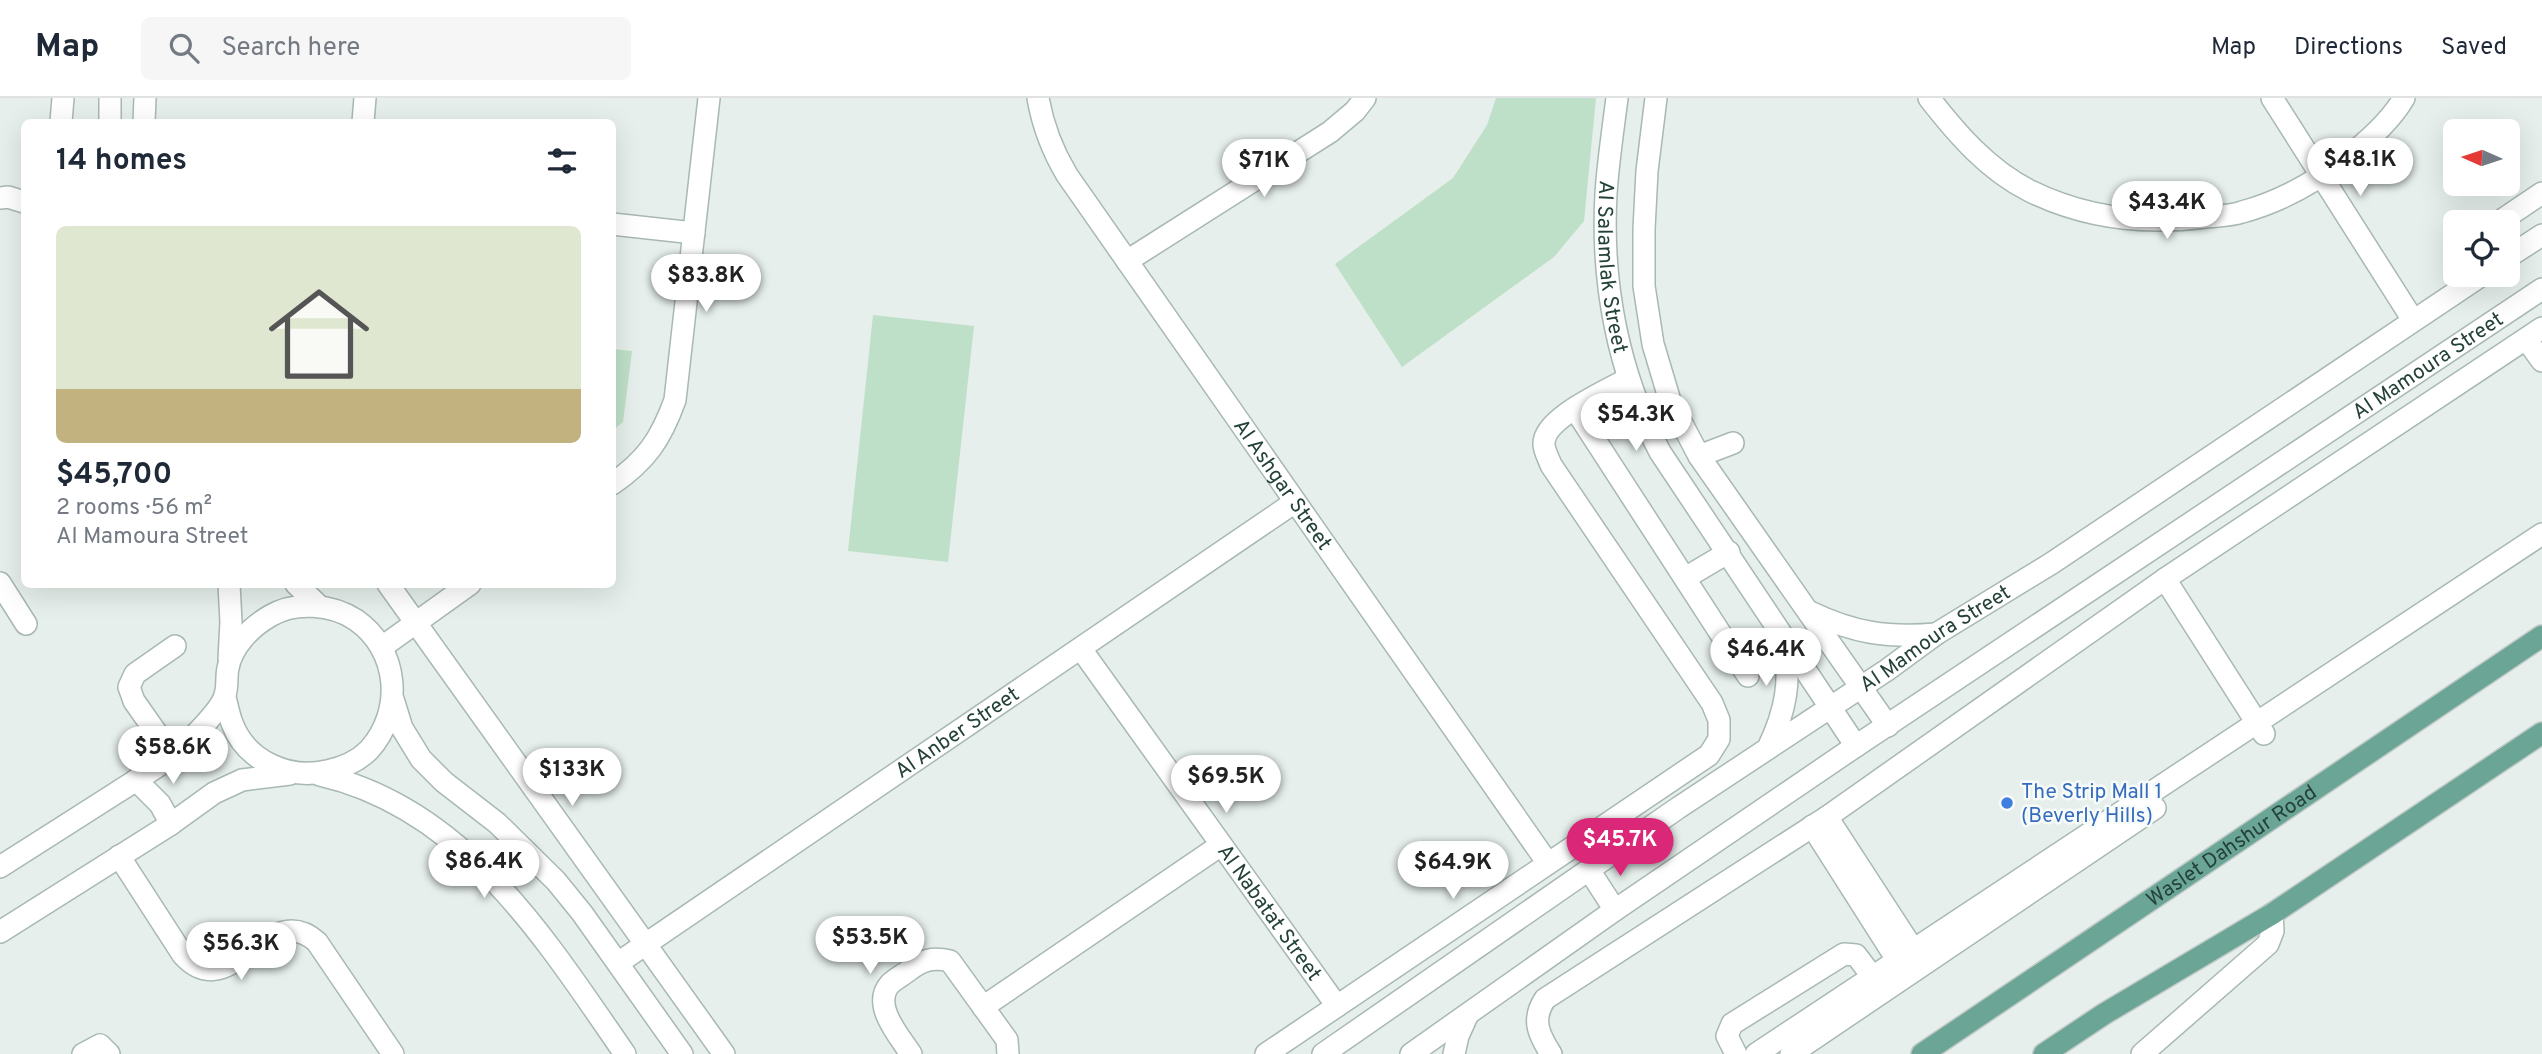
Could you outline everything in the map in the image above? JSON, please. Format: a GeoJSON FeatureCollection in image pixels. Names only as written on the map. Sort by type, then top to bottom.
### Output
{"type":"FeatureCollection","features":[{"type":"Feature","properties":{"kind":"main road","name":"Waslet Dahshur Road"},"geometry":{"type":"LineString","coordinates":[[1922,1054],[2542,636]]}},
{"type":"Feature","properties":{"kind":"main road"},"geometry":{"type":"LineString","coordinates":[[2045,1054],[2104,1014],[2272,914],[2541,736]]}},
{"type":"Feature","properties":{"kind":"street"},"geometry":{"type":"LineString","coordinates":[[61,119],[63,98]]}},
{"type":"Feature","properties":{"kind":"street"},"geometry":{"type":"LineString","coordinates":[[110,98],[110,119]]}},
{"type":"Feature","properties":{"kind":"street"},"geometry":{"type":"LineString","coordinates":[[144,119],[145,98]]}},
{"type":"Feature","properties":{"kind":"street"},"geometry":{"type":"LineString","coordinates":[[363,119],[365,98]]}},
{"type":"Feature","properties":{"kind":"street"},"geometry":{"type":"LineString","coordinates":[[616,481],[635,469],[653,448],[675,400],[709,98]]}},
{"type":"Feature","properties":{"kind":"street","name":"Al Ashgar Street"},"geometry":{"type":"LineString","coordinates":[[1038,98],[1042,121],[1052,150],[1067,176],[1547,862]]}},
{"type":"Feature","properties":{"kind":"street"},"geometry":{"type":"LineString","coordinates":[[1127,261],[1330,132],[1355,111],[1365,98]]}},
{"type":"Feature","properties":{"kind":"street","name":"Al Salamlak Street"},"geometry":{"type":"LineString","coordinates":[[1617,98],[1606,192],[1605,245],[1613,318],[1627,379],[1645,425],[1660,452],[1856,746]]}},
{"type":"Feature","properties":{"kind":"street","name":"Al Salamlak Street"},"geometry":{"type":"LineString","coordinates":[[1656,98],[1647,171],[1644,286],[1653,344],[1670,401],[1699,456],[1888,726]]}},
{"type":"Feature","properties":{"kind":"street"},"geometry":{"type":"LineString","coordinates":[[1929,98],[1956,133],[1990,165],[2028,190],[2080,211],[2134,221],[2190,219],[2241,213],[2285,196],[2322,177],[2363,145],[2397,110],[2404,98]]}},
{"type":"Feature","properties":{"kind":"street"},"geometry":{"type":"LineString","coordinates":[[2272,98],[2413,320]]}},
{"type":"Feature","properties":{"kind":"street"},"geometry":{"type":"LineString","coordinates":[[2517,210],[2542,193]]}},
{"type":"Feature","properties":{"kind":"street"},"geometry":{"type":"LineString","coordinates":[[616,224],[694,233]]}},
{"type":"Feature","properties":{"kind":"street"},"geometry":{"type":"LineString","coordinates":[[2520,249],[2542,235]]}},
{"type":"Feature","properties":{"kind":"street","name":"Al Mamoura Street"},"geometry":{"type":"LineString","coordinates":[[1323,1054],[1678,808],[1861,688],[1936,634],[2052,563],[2463,287]]}},
{"type":"Feature","properties":{"kind":"street","name":"Al Mamoura Street"},"geometry":{"type":"LineString","coordinates":[[1411,1054],[1615,910],[1856,746],[2542,289]]}},
{"type":"Feature","properties":{"kind":"street"},"geometry":{"type":"LineString","coordinates":[[1551,1054],[1537,1027],[1539,1010],[1545,999],[1820,821],[2165,579],[2537,335],[2542,361]]}},
{"type":"Feature","properties":{"kind":"street"},"geometry":{"type":"LineString","coordinates":[[1266,1054],[1547,862],[1665,787],[1709,755],[1718,739],[1720,720],[1712,703],[1551,465],[1544,445],[1547,432],[1559,419],[1627,379]]}},
{"type":"Feature","properties":{"kind":"street"},"geometry":{"type":"LineString","coordinates":[[1575,409],[1748,676]]}},
{"type":"Feature","properties":{"kind":"street"},"geometry":{"type":"LineString","coordinates":[[1699,456],[1733,443]]}},
{"type":"Feature","properties":{"kind":"street","name":"Al Anber Street"},"geometry":{"type":"LineString","coordinates":[[618,963],[1295,502]]}},
{"type":"Feature","properties":{"kind":"street"},"geometry":{"type":"LineString","coordinates":[[2261,729],[2283,705],[2542,534]]}},
{"type":"Feature","properties":{"kind":"street"},"geometry":{"type":"LineString","coordinates":[[1791,1054],[1910,962],[2261,729],[2542,550]]}},
{"type":"Feature","properties":{"kind":"street"},"geometry":{"type":"LineString","coordinates":[[1685,578],[1729,552]]}},
{"type":"Feature","properties":{"kind":"street"},"geometry":{"type":"LineString","coordinates":[[2165,579],[2261,729]]}},
{"type":"Feature","properties":{"kind":"street"},"geometry":{"type":"LineString","coordinates":[[0,583],[26,624]]}},
{"type":"Feature","properties":{"kind":"street"},"geometry":{"type":"LineString","coordinates":[[229,588],[231,622],[225,697],[232,724],[247,748],[269,765],[343,780],[387,798],[426,822],[488,872],[537,929],[625,1054]]}},
{"type":"Feature","properties":{"kind":"street"},"geometry":{"type":"LineString","coordinates":[[300,588],[318,606]]}},
{"type":"Feature","properties":{"kind":"street"},"geometry":{"type":"LineString","coordinates":[[391,588],[724,1054]]}},
{"type":"Feature","properties":{"kind":"street"},"geometry":{"type":"LineString","coordinates":[[382,647],[464,588]]}},
{"type":"Feature","properties":{"kind":"street"},"geometry":{"type":"LineString","coordinates":[[1768,749],[1779,727],[1788,678],[1786,653],[1774,622],[1796,592]]}},
{"type":"Feature","properties":{"kind":"street"},"geometry":{"type":"LineString","coordinates":[[228,666],[238,645],[253,627],[273,614],[295,607],[318,606],[355,619],[382,647],[389,663],[393,698],[402,729],[421,759],[444,782],[497,823],[537,861],[582,913],[682,1054]]}},
{"type":"Feature","properties":{"kind":"street"},"geometry":{"type":"LineString","coordinates":[[1809,611],[1839,625],[1871,634],[1903,637],[1936,634]]}},
{"type":"Feature","properties":{"kind":"street"},"geometry":{"type":"LineString","coordinates":[[172,755],[134,701],[129,687],[135,674],[175,646]]}},
{"type":"Feature","properties":{"kind":"street","name":"Al Nabatat Street"},"geometry":{"type":"LineString","coordinates":[[1081,649],[1336,1006]]}},
{"type":"Feature","properties":{"kind":"street"},"geometry":{"type":"LineString","coordinates":[[0,867],[184,746],[225,697]]}},
{"type":"Feature","properties":{"kind":"street"},"geometry":{"type":"LineString","coordinates":[[0,932],[171,824],[214,793],[242,780],[343,767],[368,751],[385,726],[393,698]]}},
{"type":"Feature","properties":{"kind":"street"},"geometry":{"type":"LineString","coordinates":[[136,780],[160,804],[171,824]]}},
{"type":"Feature","properties":{"kind":"street"},"geometry":{"type":"LineString","coordinates":[[1665,787],[1678,808]]}},
{"type":"Feature","properties":{"kind":"street"},"geometry":{"type":"LineString","coordinates":[[1820,821],[1910,962]]}},
{"type":"Feature","properties":{"kind":"street"},"geometry":{"type":"LineString","coordinates":[[983,1007],[1221,845]]}},
{"type":"Feature","properties":{"kind":"street"},"geometry":{"type":"LineString","coordinates":[[120,856],[184,955],[192,964],[204,970],[217,970],[229,965],[285,930],[308,934],[317,942],[393,1054]]}},
{"type":"Feature","properties":{"kind":"street"},"geometry":{"type":"LineString","coordinates":[[1589,870],[1615,910]]}},
{"type":"Feature","properties":{"kind":"street"},"geometry":{"type":"LineString","coordinates":[[2142,1054],[2268,944],[2273,931],[2272,914]]}},
{"type":"Feature","properties":{"kind":"street"},"geometry":{"type":"LineString","coordinates":[[1736,1054],[1727,1036],[1732,1024],[1844,954],[1856,955],[1872,976]]}},
{"type":"Feature","properties":{"kind":"street"},"geometry":{"type":"LineString","coordinates":[[911,1054],[890,1022],[884,997],[889,985],[920,962],[930,959],[950,961],[1007,1040],[1007,1054]]}},
{"type":"Feature","properties":{"kind":"street"},"geometry":{"type":"LineString","coordinates":[[1756,1054],[1872,976],[1910,962]]}},
{"type":"Feature","properties":{"kind":"street"},"geometry":{"type":"LineString","coordinates":[[1454,1054],[1467,1016]]}},
{"type":"Feature","properties":{"kind":"street"},"geometry":{"type":"LineString","coordinates":[[83,1054],[100,1045],[109,1054]]}},
{"type":"Feature","properties":{"kind":"green space"},"geometry":{"type":"Polygon","coordinates":[[[1496,98],[1596,98],[1584,221],[1554,257],[1402,367],[1335,264],[1453,178],[1487,125],[1496,98]]]}},
{"type":"Feature","properties":{"kind":"green space"},"geometry":{"type":"Polygon","coordinates":[[[873,315],[974,326],[948,562],[848,551],[873,315]]]}},
{"type":"Feature","properties":{"kind":"green space"},"geometry":{"type":"Polygon","coordinates":[[[616,349],[632,351],[623,422],[616,428],[616,349]]]}},
{"type":"Feature","properties":{"kind":"place","name":"The Strip Mall 1 (Beverly Hills)"},"geometry":{"type":"Point","coordinates":[2007,803]}}]}
